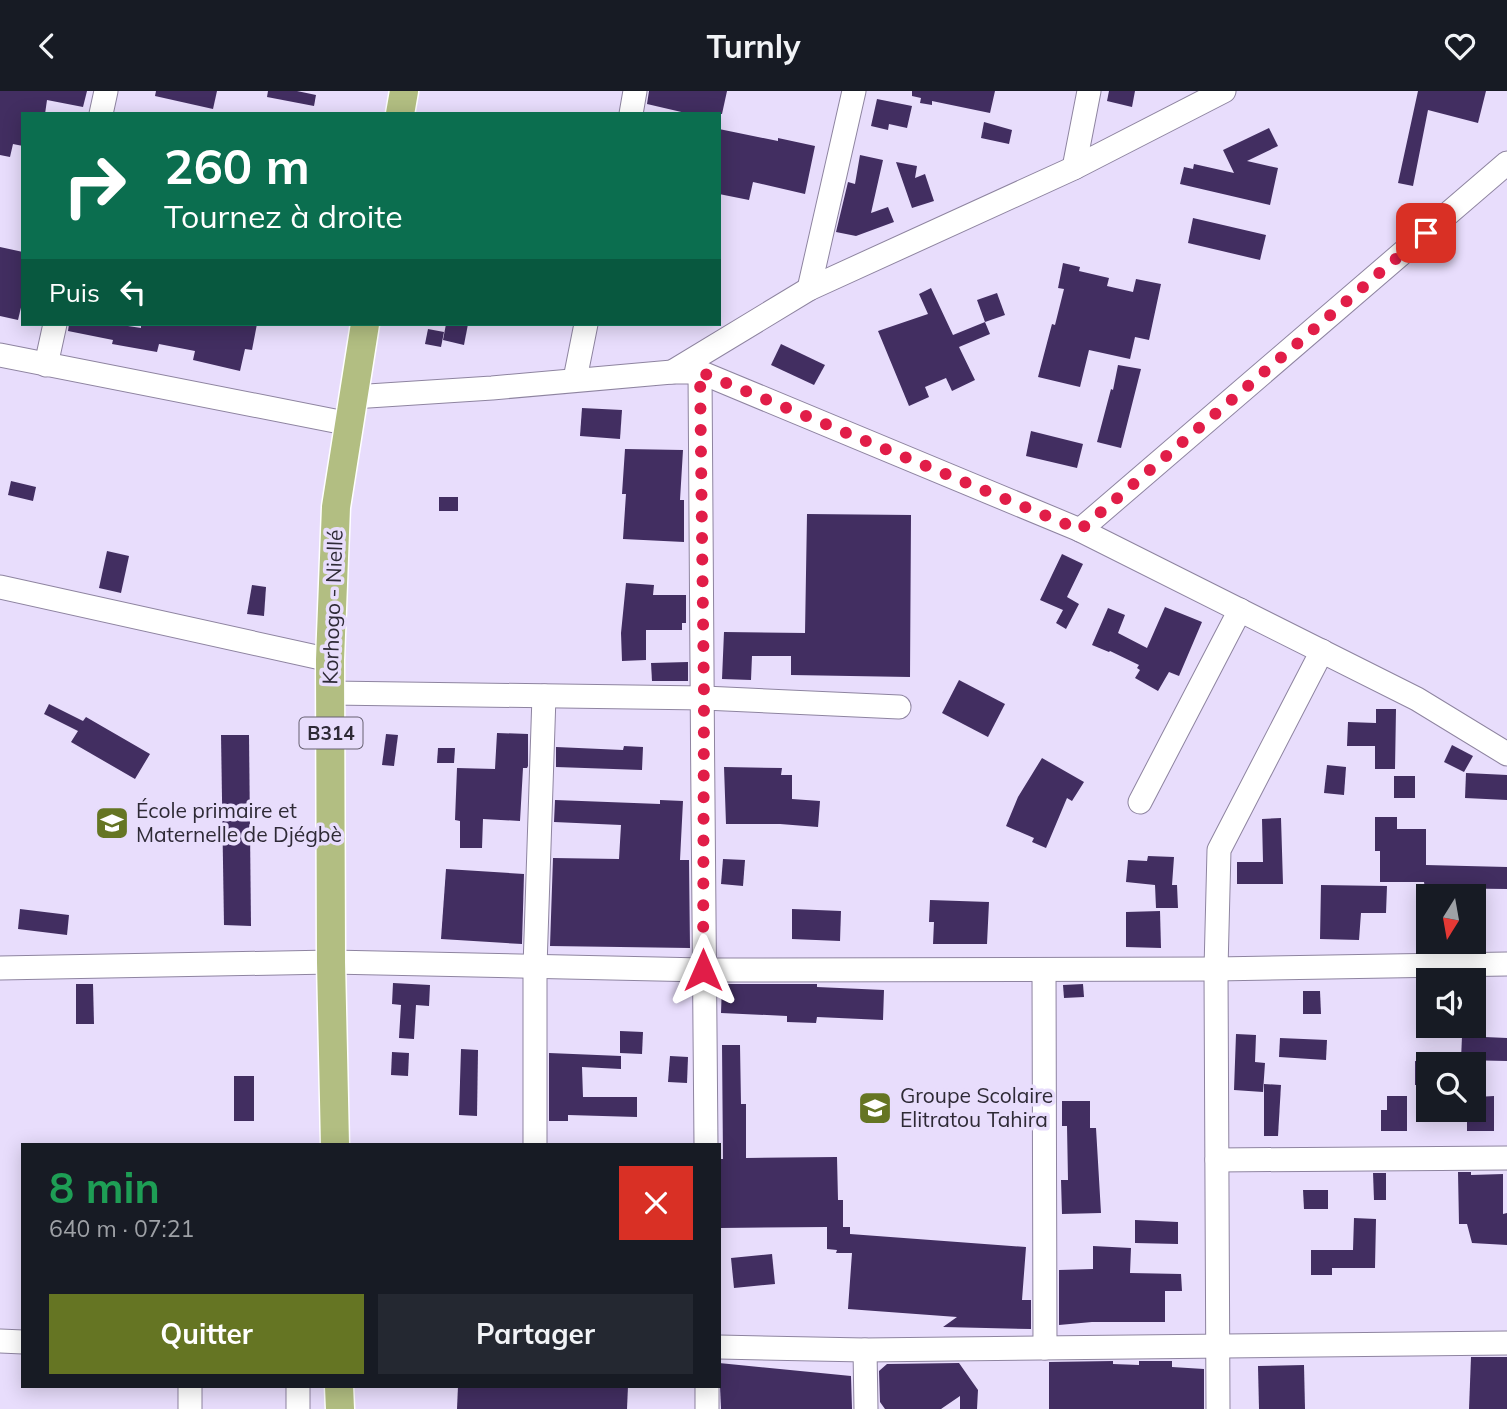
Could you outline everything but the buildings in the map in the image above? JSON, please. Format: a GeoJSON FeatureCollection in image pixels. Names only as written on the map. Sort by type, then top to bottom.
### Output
{"type":"FeatureCollection","features":[{"type":"Feature","properties":{"kind":"main road"},"geometry":{"type":"LineString","coordinates":[[400,112],[404,91]]}},
{"type":"Feature","properties":{"kind":"main road","name":"Korhogo - Niellé"},"geometry":{"type":"LineString","coordinates":[[335,1143],[330,660],[337,507],[365,326]]}},
{"type":"Feature","properties":{"kind":"main road"},"geometry":{"type":"LineString","coordinates":[[340,1388],[340,1409]]}},
{"type":"Feature","properties":{"kind":"street"},"geometry":{"type":"LineString","coordinates":[[101,112],[106,91]]}},
{"type":"Feature","properties":{"kind":"street"},"geometry":{"type":"LineString","coordinates":[[631,112],[635,91]]}},
{"type":"Feature","properties":{"kind":"street"},"geometry":{"type":"LineString","coordinates":[[809,289],[854,91]]}},
{"type":"Feature","properties":{"kind":"street"},"geometry":{"type":"LineString","coordinates":[[1074,168],[1089,91]]}},
{"type":"Feature","properties":{"kind":"street"},"geometry":{"type":"LineString","coordinates":[[672,372],[809,289],[1074,168],[1224,91]]}},
{"type":"Feature","properties":{"kind":"street"},"geometry":{"type":"LineString","coordinates":[[1080,530],[1507,163]]}},
{"type":"Feature","properties":{"kind":"street"},"geometry":{"type":"LineString","coordinates":[[46,365],[55,326]]}},
{"type":"Feature","properties":{"kind":"street"},"geometry":{"type":"LineString","coordinates":[[575,379],[586,326]]}},
{"type":"Feature","properties":{"kind":"street"},"geometry":{"type":"LineString","coordinates":[[0,355],[46,365],[352,411],[492,388],[575,379],[700,372],[1080,530],[1417,699],[1507,754]]}},
{"type":"Feature","properties":{"kind":"street"},"geometry":{"type":"LineString","coordinates":[[700,372],[706,1143]]}},
{"type":"Feature","properties":{"kind":"street"},"geometry":{"type":"LineString","coordinates":[[0,587],[330,660]]}},
{"type":"Feature","properties":{"kind":"street"},"geometry":{"type":"LineString","coordinates":[[1140,802],[1240,610]]}},
{"type":"Feature","properties":{"kind":"street"},"geometry":{"type":"LineString","coordinates":[[1218,1409],[1216,969],[1219,850],[1322,651]]}},
{"type":"Feature","properties":{"kind":"street"},"geometry":{"type":"LineString","coordinates":[[331,693],[704,698],[899,707]]}},
{"type":"Feature","properties":{"kind":"street"},"geometry":{"type":"LineString","coordinates":[[534,1143],[535,967],[544,696]]}},
{"type":"Feature","properties":{"kind":"street"},"geometry":{"type":"LineString","coordinates":[[0,968],[331,962],[703,970],[1216,969],[1507,964]]}},
{"type":"Feature","properties":{"kind":"street"},"geometry":{"type":"LineString","coordinates":[[1044,970],[1045,1347]]}},
{"type":"Feature","properties":{"kind":"street"},"geometry":{"type":"LineString","coordinates":[[1217,1160],[1507,1158]]}},
{"type":"Feature","properties":{"kind":"street"},"geometry":{"type":"LineString","coordinates":[[0,1341],[21,1342]]}},
{"type":"Feature","properties":{"kind":"street"},"geometry":{"type":"LineString","coordinates":[[721,1347],[865,1350],[1507,1343]]}},
{"type":"Feature","properties":{"kind":"street"},"geometry":{"type":"LineString","coordinates":[[865,1350],[866,1409]]}},
{"type":"Feature","properties":{"kind":"street"},"geometry":{"type":"LineString","coordinates":[[190,1388],[190,1409]]}},
{"type":"Feature","properties":{"kind":"street"},"geometry":{"type":"LineString","coordinates":[[298,1388],[298,1409]]}},
{"type":"Feature","properties":{"kind":"street"},"geometry":{"type":"LineString","coordinates":[[707,1388],[707,1409]]}},
{"type":"Feature","properties":{"kind":"place","name":"École primaire et Maternelle de Djégbè"},"geometry":{"type":"Point","coordinates":[112,823]}},
{"type":"Feature","properties":{"kind":"place","name":"Groupe Scolaire Elitratou Tahira"},"geometry":{"type":"Point","coordinates":[875,1108]}},
{"type":"Feature","properties":{"kind":"route"},"geometry":{"type":"LineString","coordinates":[[703,970],[704,698],[700,372],[1080,530],[1426,233]]}}]}
